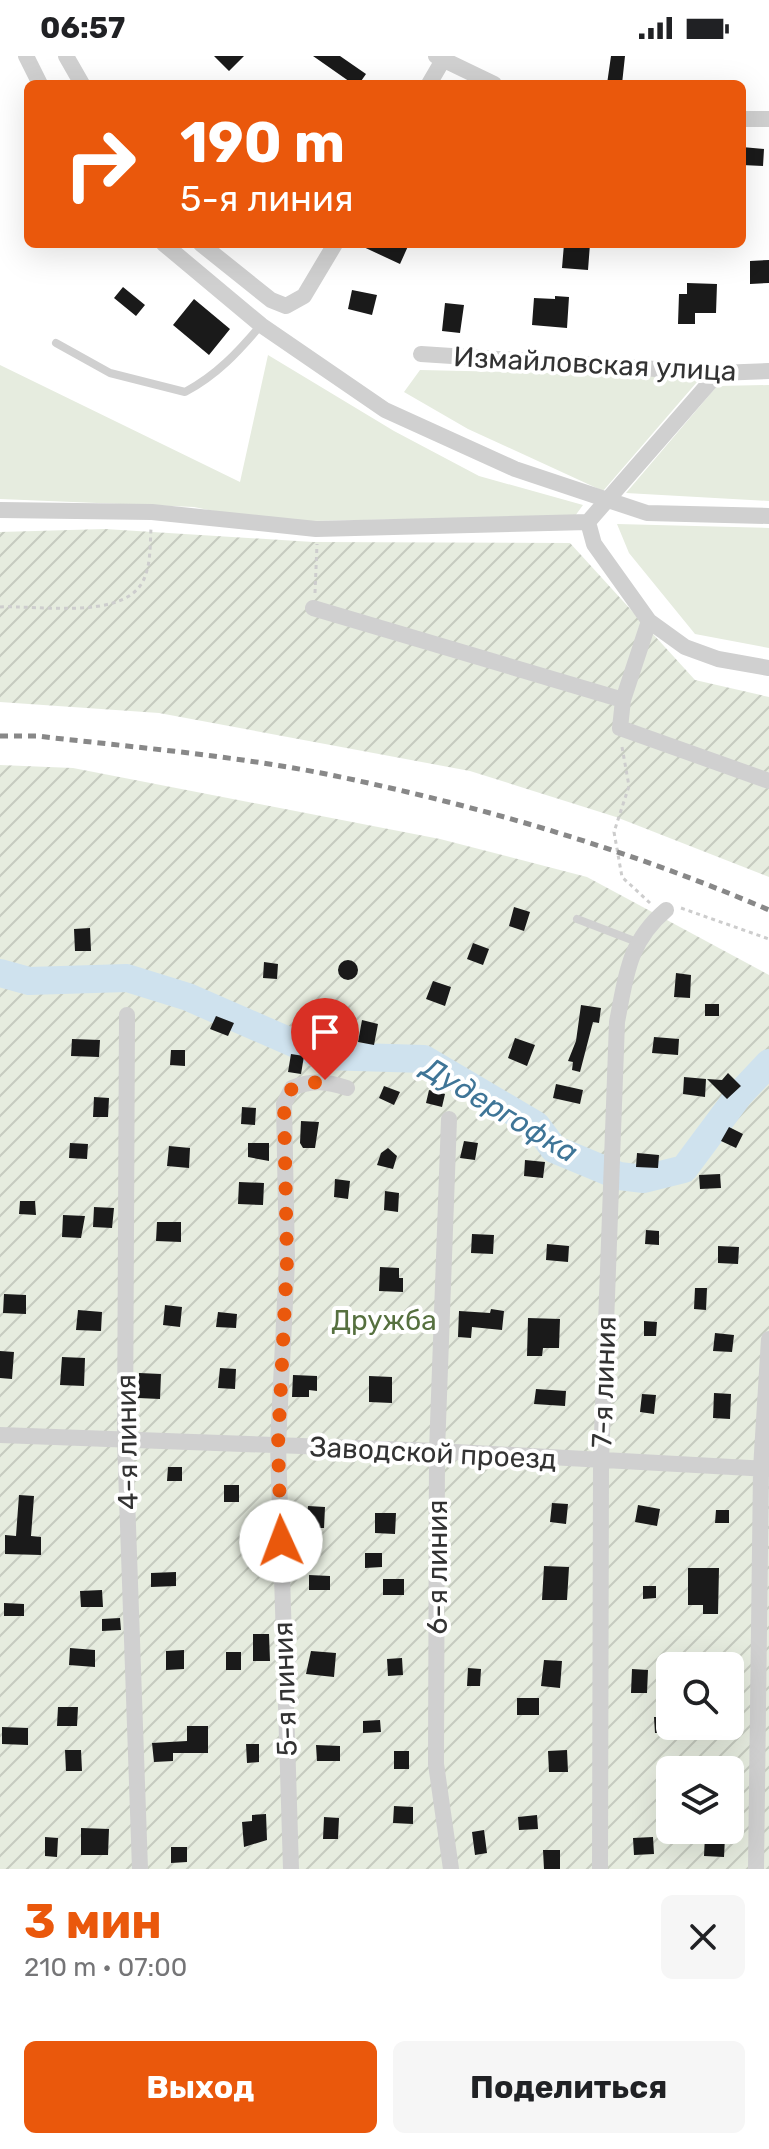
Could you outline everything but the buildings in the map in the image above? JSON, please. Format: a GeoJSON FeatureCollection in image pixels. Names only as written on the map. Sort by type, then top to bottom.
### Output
{"type":"FeatureCollection","features":[{"type":"Feature","properties":{"kind":"street"},"geometry":{"type":"LineString","coordinates":[[26,56],[38,80]]}},
{"type":"Feature","properties":{"kind":"street"},"geometry":{"type":"LineString","coordinates":[[66,56],[80,80]]}},
{"type":"Feature","properties":{"kind":"street"},"geometry":{"type":"LineString","coordinates":[[431,80],[439,58],[486,80]]}},
{"type":"Feature","properties":{"kind":"street"},"geometry":{"type":"LineString","coordinates":[[746,119],[769,119]]}},
{"type":"Feature","properties":{"kind":"street"},"geometry":{"type":"LineString","coordinates":[[169,248],[261,325],[385,410],[515,469],[647,513],[769,516]]}},
{"type":"Feature","properties":{"kind":"street"},"geometry":{"type":"LineString","coordinates":[[206,248],[281,306],[301,300],[333,248]]}},
{"type":"Feature","properties":{"kind":"street","name":"Измайловская улица"},"geometry":{"type":"LineString","coordinates":[[421,354],[718,373],[769,371]]}},
{"type":"Feature","properties":{"kind":"street"},"geometry":{"type":"LineString","coordinates":[[588,522],[604,500],[718,373]]}},
{"type":"Feature","properties":{"kind":"street"},"geometry":{"type":"LineString","coordinates":[[0,510],[152,512],[316,529],[588,522]]}},
{"type":"Feature","properties":{"kind":"street"},"geometry":{"type":"LineString","coordinates":[[588,522],[594,544],[649,621],[685,647],[718,659],[769,668]]}},
{"type":"Feature","properties":{"kind":"street"},"geometry":{"type":"LineString","coordinates":[[313,608],[623,700]]}},
{"type":"Feature","properties":{"kind":"street"},"geometry":{"type":"LineString","coordinates":[[649,621],[623,700],[620,728],[769,781]]}},
{"type":"Feature","properties":{"kind":"street","name":"7-я линия"},"geometry":{"type":"LineString","coordinates":[[600,1869],[601,1462],[617,1022],[632,952],[646,927],[663,913]]}},
{"type":"Feature","properties":{"kind":"street","name":"4-я линия"},"geometry":{"type":"LineString","coordinates":[[127,1015],[125,1440],[140,1869]]}},
{"type":"Feature","properties":{"kind":"street","name":"5-я линия"},"geometry":{"type":"LineString","coordinates":[[291,1869],[278,1445],[287,1261],[284,1104],[292,1088],[306,1083],[325,1080],[347,1088]]}},
{"type":"Feature","properties":{"kind":"street","name":"6-я линия"},"geometry":{"type":"LineString","coordinates":[[449,1119],[437,1451],[436,1764],[451,1869]]}},
{"type":"Feature","properties":{"kind":"street"},"geometry":{"type":"LineString","coordinates":[[756,1869],[769,1339]]}},
{"type":"Feature","properties":{"kind":"street","name":"Заводской проезд"},"geometry":{"type":"LineString","coordinates":[[0,1435],[437,1451],[765,1469]]}},
{"type":"Feature","properties":{"kind":"lane"},"geometry":{"type":"LineString","coordinates":[[56,343],[110,373],[185,392],[220,369],[261,325]]}},
{"type":"Feature","properties":{"kind":"lane"},"geometry":{"type":"LineString","coordinates":[[577,919],[637,942]]}},
{"type":"Feature","properties":{"kind":"path"},"geometry":{"type":"LineString","coordinates":[[0,607],[104,607],[127,599],[141,585],[148,569],[152,512]]}},
{"type":"Feature","properties":{"kind":"path"},"geometry":{"type":"LineString","coordinates":[[313,608],[318,568],[316,529]]}},
{"type":"Feature","properties":{"kind":"path"},"geometry":{"type":"LineString","coordinates":[[620,728],[629,786],[614,832],[622,877],[663,913],[680,908],[769,939]]}},
{"type":"Feature","properties":{"kind":"green space"},"geometry":{"type":"Polygon","coordinates":[[[268,355],[394,431],[479,476],[583,505],[575,516],[309,521],[233,515],[194,507],[0,499],[0,365],[240,482],[268,355]]]}},
{"type":"Feature","properties":{"kind":"green space"},"geometry":{"type":"Polygon","coordinates":[[[420,370],[686,376],[697,382],[603,491],[468,429],[404,392],[420,370]]]}},
{"type":"Feature","properties":{"kind":"green space"},"geometry":{"type":"Polygon","coordinates":[[[769,385],[769,501],[626,493],[717,386],[769,385]]]}},
{"type":"Feature","properties":{"kind":"green space"},"geometry":{"type":"Polygon","coordinates":[[[617,524],[769,528],[769,648],[695,634],[629,553],[617,524]]]}},
{"type":"Feature","properties":{"kind":"green space"},"geometry":{"type":"Polygon","coordinates":[[[105,529],[313,542],[570,543],[695,680],[769,697],[769,877],[616,817],[470,771],[159,713],[0,702],[0,532],[105,529]]]}},
{"type":"Feature","properties":{"kind":"green space","name":"Дружба"},"geometry":{"type":"Polygon","coordinates":[[[0,765],[73,768],[440,839],[587,877],[769,975],[769,1869],[0,1869],[0,765]]]}},
{"type":"Feature","properties":{"kind":"waterway","name":"Дудергофка"},"geometry":{"type":"LineString","coordinates":[[0,973],[29,981],[127,978],[188,997],[323,1056],[424,1059],[536,1125],[554,1149],[619,1176],[644,1179],[684,1169],[739,1095],[769,1063]]}},
{"type":"Feature","properties":{"kind":"railway"},"geometry":{"type":"LineString","coordinates":[[0,736],[37,736],[215,756],[378,785],[548,830],[660,867],[769,910]]}},
{"type":"Feature","properties":{"kind":"route"},"geometry":{"type":"LineString","coordinates":[[281,1541],[278,1445],[287,1261],[284,1104],[292,1088],[325,1080]]}}]}
